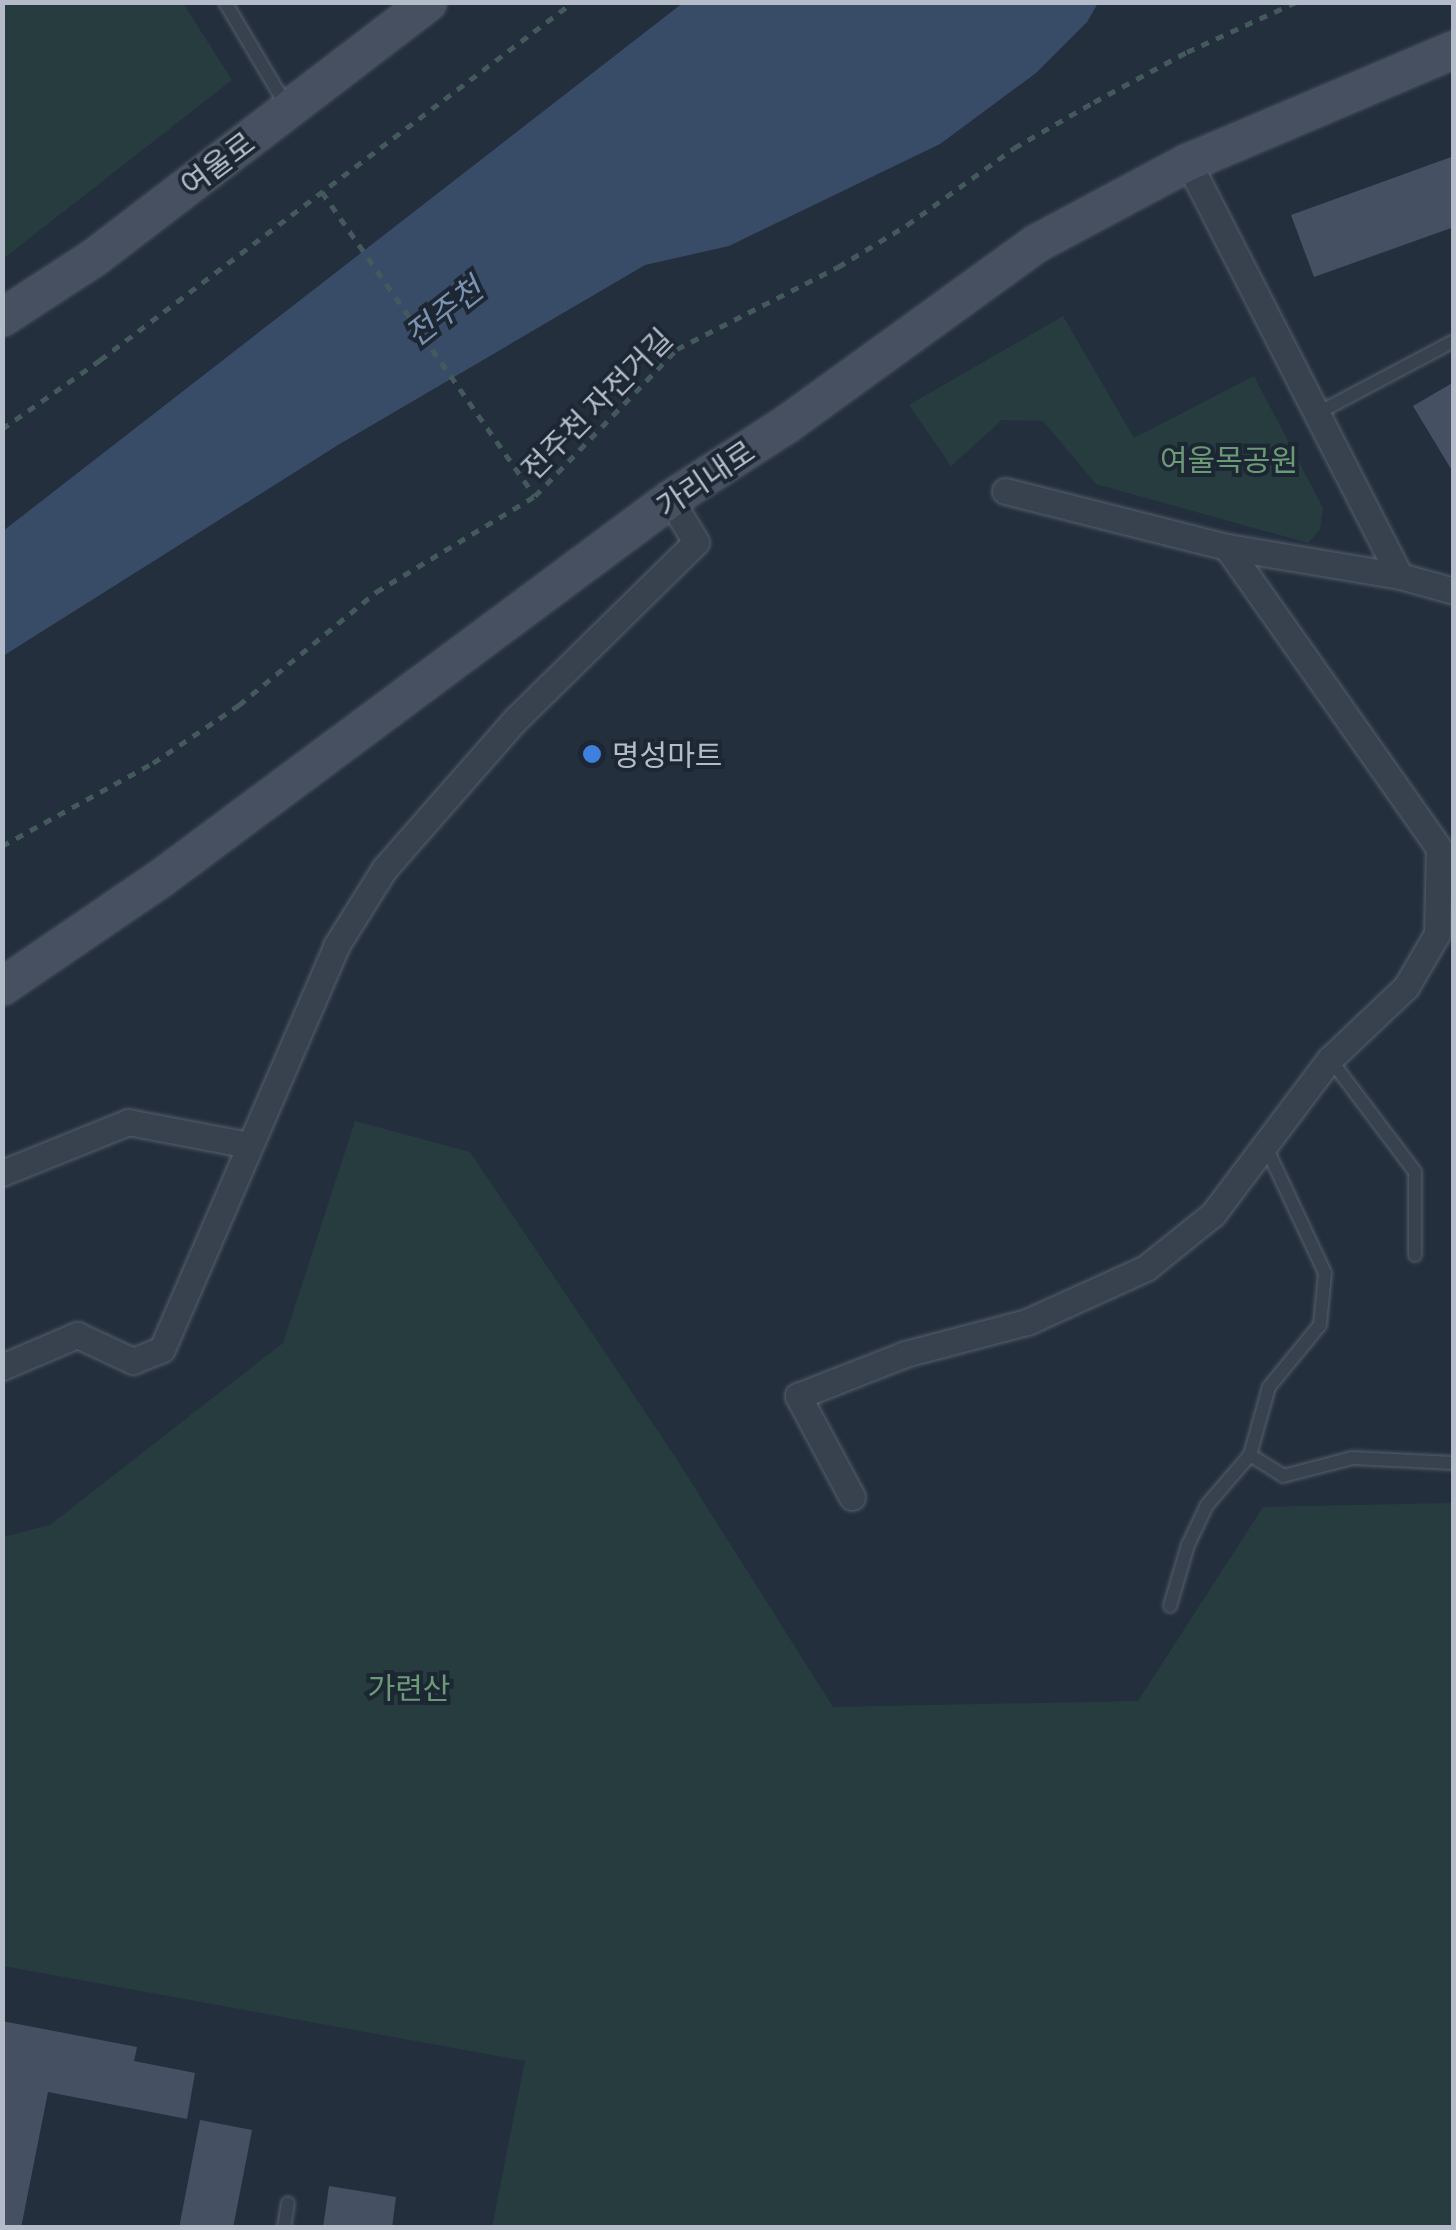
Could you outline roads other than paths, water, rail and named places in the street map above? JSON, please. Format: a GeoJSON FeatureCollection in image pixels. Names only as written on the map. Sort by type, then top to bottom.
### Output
{"type":"FeatureCollection","features":[{"type":"Feature","properties":{"kind":"street","name":"여울로"},"geometry":{"type":"LineString","coordinates":[[2,317],[94,257],[428,2]]}},
{"type":"Feature","properties":{"kind":"street","name":"가리내로"},"geometry":{"type":"LineString","coordinates":[[2,986],[159,879],[670,499],[786,424],[1036,243],[1188,162],[1454,49]]}},
{"type":"Feature","properties":{"kind":"street"},"geometry":{"type":"LineString","coordinates":[[1188,162],[1400,576]]}},
{"type":"Feature","properties":{"kind":"street"},"geometry":{"type":"LineString","coordinates":[[1005,492],[1226,548],[1400,576],[1454,591]]}},
{"type":"Feature","properties":{"kind":"street"},"geometry":{"type":"LineString","coordinates":[[2,1366],[77,1335],[133,1361],[162,1350],[336,946],[385,868],[516,719],[696,542],[670,499]]}},
{"type":"Feature","properties":{"kind":"street"},"geometry":{"type":"LineString","coordinates":[[852,1497],[798,1396],[905,1354],[1027,1322],[1146,1268],[1212,1214],[1330,1059],[1406,987],[1437,934],[1447,882],[1446,839],[1226,548]]}},
{"type":"Feature","properties":{"kind":"street"},"geometry":{"type":"LineString","coordinates":[[2,1173],[128,1122],[249,1144]]}},
{"type":"Feature","properties":{"kind":"lane"},"geometry":{"type":"LineString","coordinates":[[225,2],[289,109]]}},
{"type":"Feature","properties":{"kind":"lane"},"geometry":{"type":"LineString","coordinates":[[1316,414],[1454,341]]}},
{"type":"Feature","properties":{"kind":"lane"},"geometry":{"type":"LineString","coordinates":[[1330,1059],[1415,1172],[1415,1255]]}},
{"type":"Feature","properties":{"kind":"lane"},"geometry":{"type":"LineString","coordinates":[[1170,1606],[1188,1545],[1207,1505],[1250,1455],[1269,1386],[1320,1325],[1325,1273],[1266,1146]]}},
{"type":"Feature","properties":{"kind":"lane"},"geometry":{"type":"LineString","coordinates":[[1250,1455],[1283,1476],[1352,1458],[1454,1463]]}},
{"type":"Feature","properties":{"kind":"lane"},"geometry":{"type":"LineString","coordinates":[[284,2228],[288,2203]]}},
{"type":"Feature","properties":{"kind":"water","name":"전주천"},"geometry":{"type":"Polygon","coordinates":[[[684,2],[1098,3],[1087,22],[1036,73],[940,144],[729,246],[645,265],[338,445],[3,656],[3,531],[684,2]]]}},
{"type":"Feature","properties":{"kind":"place","name":"명성마트"},"geometry":{"type":"Point","coordinates":[592,754]}},
{"type":"Feature","properties":{"kind":"park label","name":"여울목공원"},"geometry":{"type":"Point","coordinates":[1229,459]}},
{"type":"Feature","properties":{"kind":"park label","name":"가련산"},"geometry":{"type":"Point","coordinates":[409,1687]}}]}
